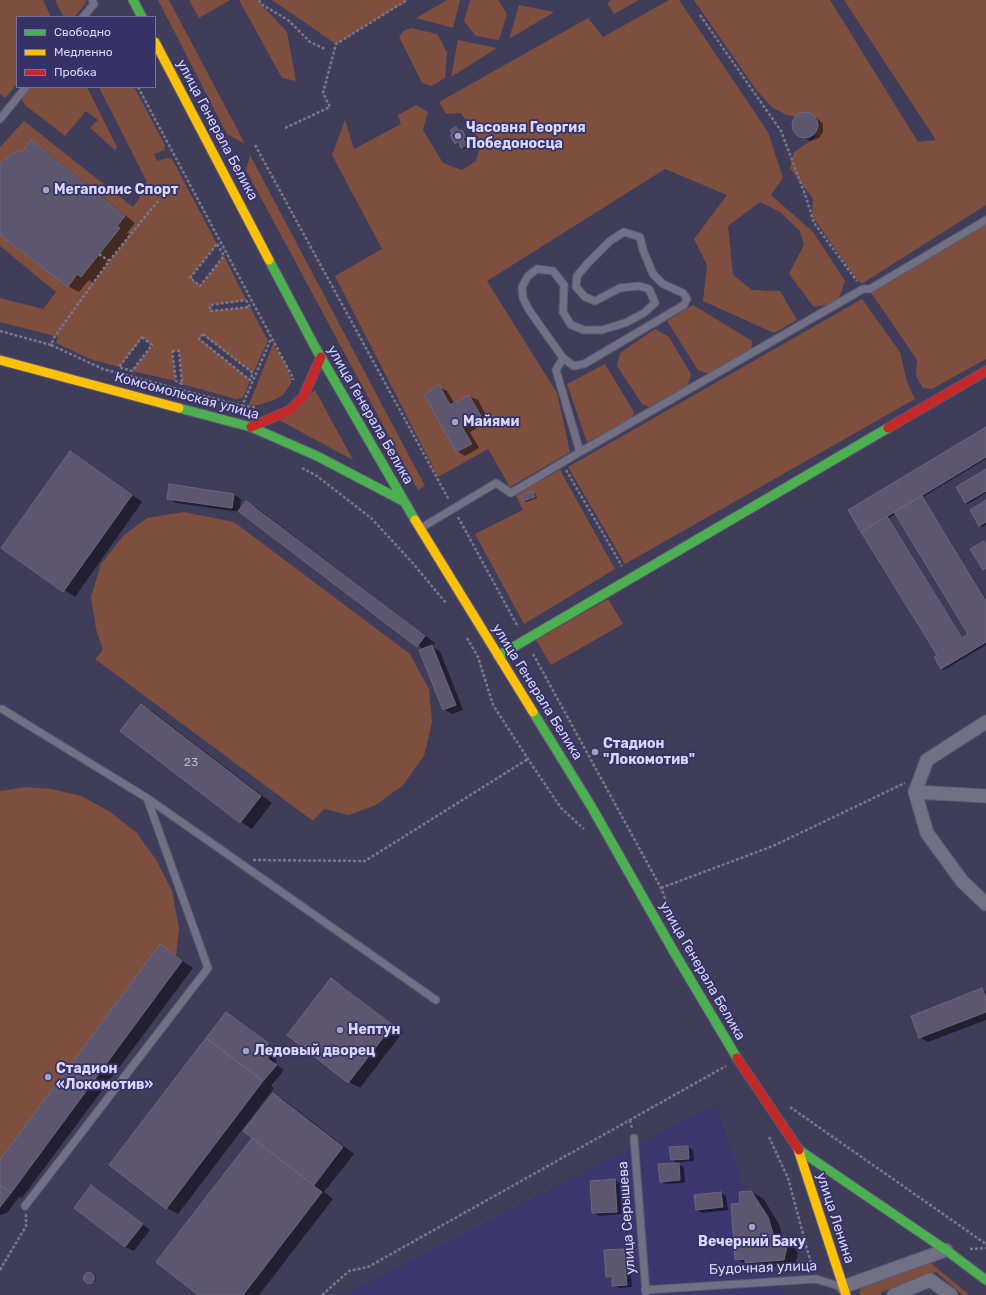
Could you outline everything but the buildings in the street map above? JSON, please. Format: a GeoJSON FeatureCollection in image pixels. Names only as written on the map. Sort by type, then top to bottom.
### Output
{"type":"FeatureCollection","features":[{"type":"Feature","properties":{"kind":"main road"},"geometry":{"type":"LineString","coordinates":[[133,0],[141,16]]}},
{"type":"Feature","properties":{"kind":"main road","name":"улица Генерала Белика"},"geometry":{"type":"LineString","coordinates":[[156,44],[321,357],[403,501],[591,806],[674,952],[744,1069],[798,1149],[946,1250],[986,1280]]}},
{"type":"Feature","properties":{"kind":"main road"},"geometry":{"type":"LineString","coordinates":[[251,427],[290,410],[303,397],[321,357]]}},
{"type":"Feature","properties":{"kind":"main road","name":"Комсомольская улица"},"geometry":{"type":"LineString","coordinates":[[0,360],[251,427],[317,456],[403,501]]}},
{"type":"Feature","properties":{"kind":"main road"},"geometry":{"type":"LineString","coordinates":[[498,656],[986,371]]}},
{"type":"Feature","properties":{"kind":"main road","name":"улица Ленина"},"geometry":{"type":"LineString","coordinates":[[798,1149],[844,1291]]}},
{"type":"Feature","properties":{"kind":"street"},"geometry":{"type":"LineString","coordinates":[[986,722],[927,760],[915,792],[927,833],[962,881],[986,904]]}},
{"type":"Feature","properties":{"kind":"street"},"geometry":{"type":"LineString","coordinates":[[915,792],[986,796]]}},
{"type":"Feature","properties":{"kind":"street"},"geometry":{"type":"LineString","coordinates":[[844,1291],[946,1250]]}},
{"type":"Feature","properties":{"kind":"street"},"geometry":{"type":"LineString","coordinates":[[894,1295],[930,1280],[951,1295]]}},
{"type":"Feature","properties":{"kind":"lane"},"geometry":{"type":"LineString","coordinates":[[84,16],[94,4],[92,0]]}},
{"type":"Feature","properties":{"kind":"lane"},"geometry":{"type":"LineString","coordinates":[[0,119],[25,88]]}},
{"type":"Feature","properties":{"kind":"lane"},"geometry":{"type":"LineString","coordinates":[[421,528],[496,483],[511,493],[562,462],[863,289],[870,289],[986,220]]}},
{"type":"Feature","properties":{"kind":"lane"},"geometry":{"type":"LineString","coordinates":[[624,232],[640,237],[653,274],[663,284],[683,293],[687,299],[684,305],[584,364],[574,366],[563,358],[529,310],[523,298],[522,287],[528,276],[537,269],[553,271],[564,285],[564,312],[571,325],[584,330],[602,330],[625,323],[644,313],[655,303],[649,289],[639,286],[620,288],[595,301],[585,297],[576,287],[578,276],[610,241],[624,232]]}},
{"type":"Feature","properties":{"kind":"lane"},"geometry":{"type":"LineString","coordinates":[[563,358],[556,370],[580,452]]}},
{"type":"Feature","properties":{"kind":"lane"},"geometry":{"type":"LineString","coordinates":[[1,709],[146,798],[436,1000]]}},
{"type":"Feature","properties":{"kind":"lane"},"geometry":{"type":"LineString","coordinates":[[25,1206],[208,968],[146,798]]}},
{"type":"Feature","properties":{"kind":"lane","name":"улица Серышева"},"geometry":{"type":"LineString","coordinates":[[634,1138],[646,1293]]}},
{"type":"Feature","properties":{"kind":"lane","name":"Будочная улица"},"geometry":{"type":"LineString","coordinates":[[646,1293],[816,1279],[844,1291]]}},
{"type":"Feature","properties":{"kind":"path"},"geometry":{"type":"LineString","coordinates":[[259,0],[261,4],[288,20],[310,42],[324,49]]}},
{"type":"Feature","properties":{"kind":"path"},"geometry":{"type":"LineString","coordinates":[[285,128],[330,107],[323,93],[336,44],[407,0]]}},
{"type":"Feature","properties":{"kind":"path"},"geometry":{"type":"LineString","coordinates":[[700,15],[781,131],[806,197],[814,223],[863,289]]}},
{"type":"Feature","properties":{"kind":"path"},"geometry":{"type":"LineString","coordinates":[[139,88],[293,378],[290,386]]}},
{"type":"Feature","properties":{"kind":"path"},"geometry":{"type":"LineString","coordinates":[[51,345],[55,336],[109,261],[158,201]]}},
{"type":"Feature","properties":{"kind":"path"},"geometry":{"type":"LineString","coordinates":[[218,244],[224,256],[200,286],[190,278],[213,249],[218,244]]}},
{"type":"Feature","properties":{"kind":"path"},"geometry":{"type":"LineString","coordinates":[[100,254],[109,261]]}},
{"type":"Feature","properties":{"kind":"path"},"geometry":{"type":"LineString","coordinates":[[246,300],[247,303],[250,307],[210,311],[210,305],[246,300]]}},
{"type":"Feature","properties":{"kind":"path"},"geometry":{"type":"LineString","coordinates":[[247,303],[251,301]]}},
{"type":"Feature","properties":{"kind":"path"},"geometry":{"type":"LineString","coordinates":[[0,331],[51,345],[103,369],[242,406],[255,408],[261,406]]}},
{"type":"Feature","properties":{"kind":"path"},"geometry":{"type":"LineString","coordinates":[[203,334],[253,374],[250,380],[199,339],[203,334]]}},
{"type":"Feature","properties":{"kind":"path"},"geometry":{"type":"LineString","coordinates":[[142,337],[152,345],[132,371],[120,367],[138,343],[142,337]]}},
{"type":"Feature","properties":{"kind":"path"},"geometry":{"type":"LineString","coordinates":[[242,406],[271,339]]}},
{"type":"Feature","properties":{"kind":"path"},"geometry":{"type":"LineString","coordinates":[[172,351],[179,351],[182,384],[176,381],[172,351]]}},
{"type":"Feature","properties":{"kind":"path"},"geometry":{"type":"LineString","coordinates":[[562,462],[630,580]]}},
{"type":"Feature","properties":{"kind":"path"},"geometry":{"type":"LineString","coordinates":[[296,465],[316,476],[371,518],[410,560],[449,608]]}},
{"type":"Feature","properties":{"kind":"path"},"geometry":{"type":"LineString","coordinates":[[464,632],[478,657],[493,705],[562,808],[583,827],[587,834]]}},
{"type":"Feature","properties":{"kind":"path"},"geometry":{"type":"LineString","coordinates":[[235,860],[365,860],[528,759]]}},
{"type":"Feature","properties":{"kind":"path"},"geometry":{"type":"LineString","coordinates":[[661,888],[774,846],[912,779],[915,792]]}},
{"type":"Feature","properties":{"kind":"path"},"geometry":{"type":"LineString","coordinates":[[322,1295],[349,1271],[368,1267],[727,1066]]}},
{"type":"Feature","properties":{"kind":"path"},"geometry":{"type":"LineString","coordinates":[[787,1105],[986,1244]]}},
{"type":"Feature","properties":{"kind":"path"},"geometry":{"type":"LineString","coordinates":[[767,1132],[788,1178],[816,1279]]}},
{"type":"Feature","properties":{"kind":"path"},"geometry":{"type":"LineString","coordinates":[[0,1270],[26,1226],[25,1206]]}},
{"type":"Feature","properties":{"kind":"shaded area"},"geometry":{"type":"Polygon","coordinates":[[[0,0],[43,0],[51,16],[16,16],[16,85],[5,98],[0,94],[0,0]]]}},
{"type":"Feature","properties":{"kind":"shaded area"},"geometry":{"type":"Polygon","coordinates":[[[55,0],[86,0],[85,4],[75,16],[64,16],[55,0]]]}},
{"type":"Feature","properties":{"kind":"shaded area"},"geometry":{"type":"Polygon","coordinates":[[[158,0],[169,0],[245,144],[227,134],[158,0]]]}},
{"type":"Feature","properties":{"kind":"shaded area"},"geometry":{"type":"Polygon","coordinates":[[[189,0],[230,0],[199,18],[189,0]]]}},
{"type":"Feature","properties":{"kind":"shaded area"},"geometry":{"type":"Polygon","coordinates":[[[239,0],[257,0],[287,32],[296,81],[282,78],[239,0]]]}},
{"type":"Feature","properties":{"kind":"shaded area"},"geometry":{"type":"Polygon","coordinates":[[[272,0],[408,0],[336,44],[272,0]]]}},
{"type":"Feature","properties":{"kind":"shaded area"},"geometry":{"type":"Polygon","coordinates":[[[447,0],[460,0],[453,28],[416,18],[447,0]]]}},
{"type":"Feature","properties":{"kind":"shaded area"},"geometry":{"type":"Polygon","coordinates":[[[470,0],[498,0],[507,14],[499,40],[476,36],[464,21],[470,0]]]}},
{"type":"Feature","properties":{"kind":"shaded area"},"geometry":{"type":"Polygon","coordinates":[[[612,0],[639,0],[614,14],[607,3],[612,0]]]}},
{"type":"Feature","properties":{"kind":"shaded area"},"geometry":{"type":"Polygon","coordinates":[[[669,0],[679,0],[768,132],[783,178],[771,195],[813,232],[845,281],[837,303],[814,307],[789,274],[804,245],[800,231],[780,212],[760,202],[728,226],[733,275],[752,290],[780,291],[797,320],[774,333],[703,301],[707,265],[694,239],[727,195],[665,169],[487,281],[557,393],[570,452],[510,487],[488,449],[438,477],[335,276],[382,249],[332,155],[345,120],[354,149],[401,124],[398,115],[416,105],[428,112],[423,130],[443,163],[462,170],[476,161],[481,142],[461,113],[446,114],[439,102],[588,18],[603,37],[669,0]]]}},
{"type":"Feature","properties":{"kind":"shaded area"},"geometry":{"type":"Polygon","coordinates":[[[694,0],[830,0],[918,142],[936,140],[844,0],[986,0],[986,205],[863,283],[859,282],[812,216],[813,199],[790,168],[794,152],[815,138],[815,121],[787,115],[773,108],[757,91],[694,0]]]}},
{"type":"Feature","properties":{"kind":"shaded area"},"geometry":{"type":"Polygon","coordinates":[[[519,5],[554,12],[509,39],[519,5]]]}},
{"type":"Feature","properties":{"kind":"shaded area"},"geometry":{"type":"Polygon","coordinates":[[[411,28],[437,34],[447,52],[445,78],[432,86],[422,83],[399,37],[403,31],[411,28]]]}},
{"type":"Feature","properties":{"kind":"shaded area"},"geometry":{"type":"Polygon","coordinates":[[[458,40],[497,48],[451,77],[458,40]]]}},
{"type":"Feature","properties":{"kind":"shaded area"},"geometry":{"type":"Polygon","coordinates":[[[29,88],[88,88],[117,147],[115,150],[90,128],[98,120],[86,111],[65,136],[25,105],[22,100],[29,88]]]}},
{"type":"Feature","properties":{"kind":"shaded area"},"geometry":{"type":"Polygon","coordinates":[[[100,88],[135,88],[165,145],[164,150],[154,154],[157,161],[167,158],[172,159],[217,244],[190,278],[200,286],[224,256],[246,300],[210,305],[210,311],[250,307],[268,341],[253,373],[203,335],[200,339],[250,380],[242,398],[236,399],[182,384],[179,351],[172,351],[176,381],[132,371],[152,346],[143,337],[119,367],[90,359],[56,343],[58,337],[0,322],[0,298],[43,309],[56,292],[0,246],[0,147],[24,121],[133,207],[140,197],[137,195],[147,182],[100,88]]]}},
{"type":"Feature","properties":{"kind":"shaded area"},"geometry":{"type":"Polygon","coordinates":[[[250,155],[425,486],[418,490],[246,170],[250,155]]]}},
{"type":"Feature","properties":{"kind":"shaded area"},"geometry":{"type":"Polygon","coordinates":[[[986,222],[986,359],[932,389],[923,388],[916,376],[917,360],[870,291],[986,222]]]}},
{"type":"Feature","properties":{"kind":"shaded area"},"geometry":{"type":"Polygon","coordinates":[[[862,299],[900,352],[907,382],[915,399],[625,564],[568,467],[862,299]]]}},
{"type":"Feature","properties":{"kind":"shaded area"},"geometry":{"type":"Polygon","coordinates":[[[693,305],[752,341],[751,351],[710,374],[698,370],[667,321],[693,305]]]}},
{"type":"Feature","properties":{"kind":"shaded area"},"geometry":{"type":"Polygon","coordinates":[[[655,329],[669,337],[691,374],[688,385],[652,408],[642,404],[617,366],[620,353],[655,329]]]}},
{"type":"Feature","properties":{"kind":"shaded area"},"geometry":{"type":"Polygon","coordinates":[[[273,344],[285,363],[291,383],[283,395],[276,399],[259,405],[249,405],[273,344]]]}},
{"type":"Feature","properties":{"kind":"shaded area"},"geometry":{"type":"Polygon","coordinates":[[[605,364],[634,412],[630,422],[587,442],[567,384],[605,364]]]}},
{"type":"Feature","properties":{"kind":"shaded area"},"geometry":{"type":"Polygon","coordinates":[[[315,390],[353,460],[277,419],[315,390]]]}},
{"type":"Feature","properties":{"kind":"shaded area"},"geometry":{"type":"Polygon","coordinates":[[[560,470],[615,569],[524,624],[475,534],[523,510],[515,494],[560,470]]]}},
{"type":"Feature","properties":{"kind":"shaded area"},"geometry":{"type":"Polygon","coordinates":[[[184,512],[234,522],[410,654],[429,689],[432,722],[424,756],[403,785],[376,805],[349,815],[324,809],[313,821],[95,659],[103,650],[96,629],[91,597],[101,564],[123,536],[147,518],[184,512]]]}},
{"type":"Feature","properties":{"kind":"shaded area"},"geometry":{"type":"Polygon","coordinates":[[[608,599],[623,624],[551,665],[536,640],[608,599]]]}},
{"type":"Feature","properties":{"kind":"shaded area","name":"Стадион «Локомотив»"},"geometry":{"type":"Polygon","coordinates":[[[25,787],[52,789],[81,796],[109,811],[137,833],[157,861],[172,891],[179,928],[176,956],[182,961],[0,1207],[0,791],[25,787]]]}},
{"type":"Feature","properties":{"kind":"shaded area"},"geometry":{"type":"Polygon","coordinates":[[[715,1105],[784,1295],[345,1295],[715,1105]]]}},
{"type":"Feature","properties":{"kind":"shaded area"},"geometry":{"type":"Polygon","coordinates":[[[931,1263],[969,1295],[963,1295],[936,1272],[881,1292],[881,1295],[861,1295],[859,1292],[864,1285],[899,1271],[931,1263]]]}},
{"type":"Feature","properties":{"kind":"traffic: fast"},"geometry":{"type":"LineString","coordinates":[[133,0],[141,16]]}},
{"type":"Feature","properties":{"kind":"traffic: fast"},"geometry":{"type":"LineString","coordinates":[[269,260],[315,347],[415,520]]}},
{"type":"Feature","properties":{"kind":"traffic: fast"},"geometry":{"type":"LineString","coordinates":[[179,408],[251,427],[317,456],[403,501]]}},
{"type":"Feature","properties":{"kind":"traffic: fast"},"geometry":{"type":"LineString","coordinates":[[498,656],[888,428]]}},
{"type":"Feature","properties":{"kind":"traffic: fast"},"geometry":{"type":"LineString","coordinates":[[533,712],[591,806],[674,952],[737,1058]]}},
{"type":"Feature","properties":{"kind":"traffic: fast"},"geometry":{"type":"LineString","coordinates":[[799,1150],[946,1250],[986,1280]]}},
{"type":"Feature","properties":{"kind":"traffic: slow"},"geometry":{"type":"LineString","coordinates":[[156,44],[269,260]]}},
{"type":"Feature","properties":{"kind":"traffic: slow"},"geometry":{"type":"LineString","coordinates":[[0,360],[179,408]]}},
{"type":"Feature","properties":{"kind":"traffic: slow"},"geometry":{"type":"LineString","coordinates":[[415,520],[533,712]]}},
{"type":"Feature","properties":{"kind":"traffic: slow"},"geometry":{"type":"LineString","coordinates":[[798,1149],[846,1295]]}},
{"type":"Feature","properties":{"kind":"traffic: jam"},"geometry":{"type":"LineString","coordinates":[[251,427],[290,410],[303,397],[321,357]]}},
{"type":"Feature","properties":{"kind":"traffic: jam"},"geometry":{"type":"LineString","coordinates":[[888,428],[986,371]]}},
{"type":"Feature","properties":{"kind":"traffic: jam"},"geometry":{"type":"LineString","coordinates":[[737,1058],[799,1150]]}},
{"type":"Feature","properties":{"kind":"place","name":"Часовня Георгия Победоносца"},"geometry":{"type":"Point","coordinates":[458,136]}},
{"type":"Feature","properties":{"kind":"place","name":"Мегаполис Спорт"},"geometry":{"type":"Point","coordinates":[46,190]}},
{"type":"Feature","properties":{"kind":"place","name":"Майями"},"geometry":{"type":"Point","coordinates":[455,422]}},
{"type":"Feature","properties":{"kind":"place","name":"Стадион \"Локомотив\""},"geometry":{"type":"Point","coordinates":[595,752]}},
{"type":"Feature","properties":{"kind":"place","name":"Нептун"},"geometry":{"type":"Point","coordinates":[340,1030]}},
{"type":"Feature","properties":{"kind":"place","name":"Ледовый дворец"},"geometry":{"type":"Point","coordinates":[246,1051]}},
{"type":"Feature","properties":{"kind":"place","name":"Стадион «Локомотив»"},"geometry":{"type":"Point","coordinates":[48,1077]}},
{"type":"Feature","properties":{"kind":"place","name":"Вечерний Баку"},"geometry":{"type":"Point","coordinates":[752,1227]}}]}
